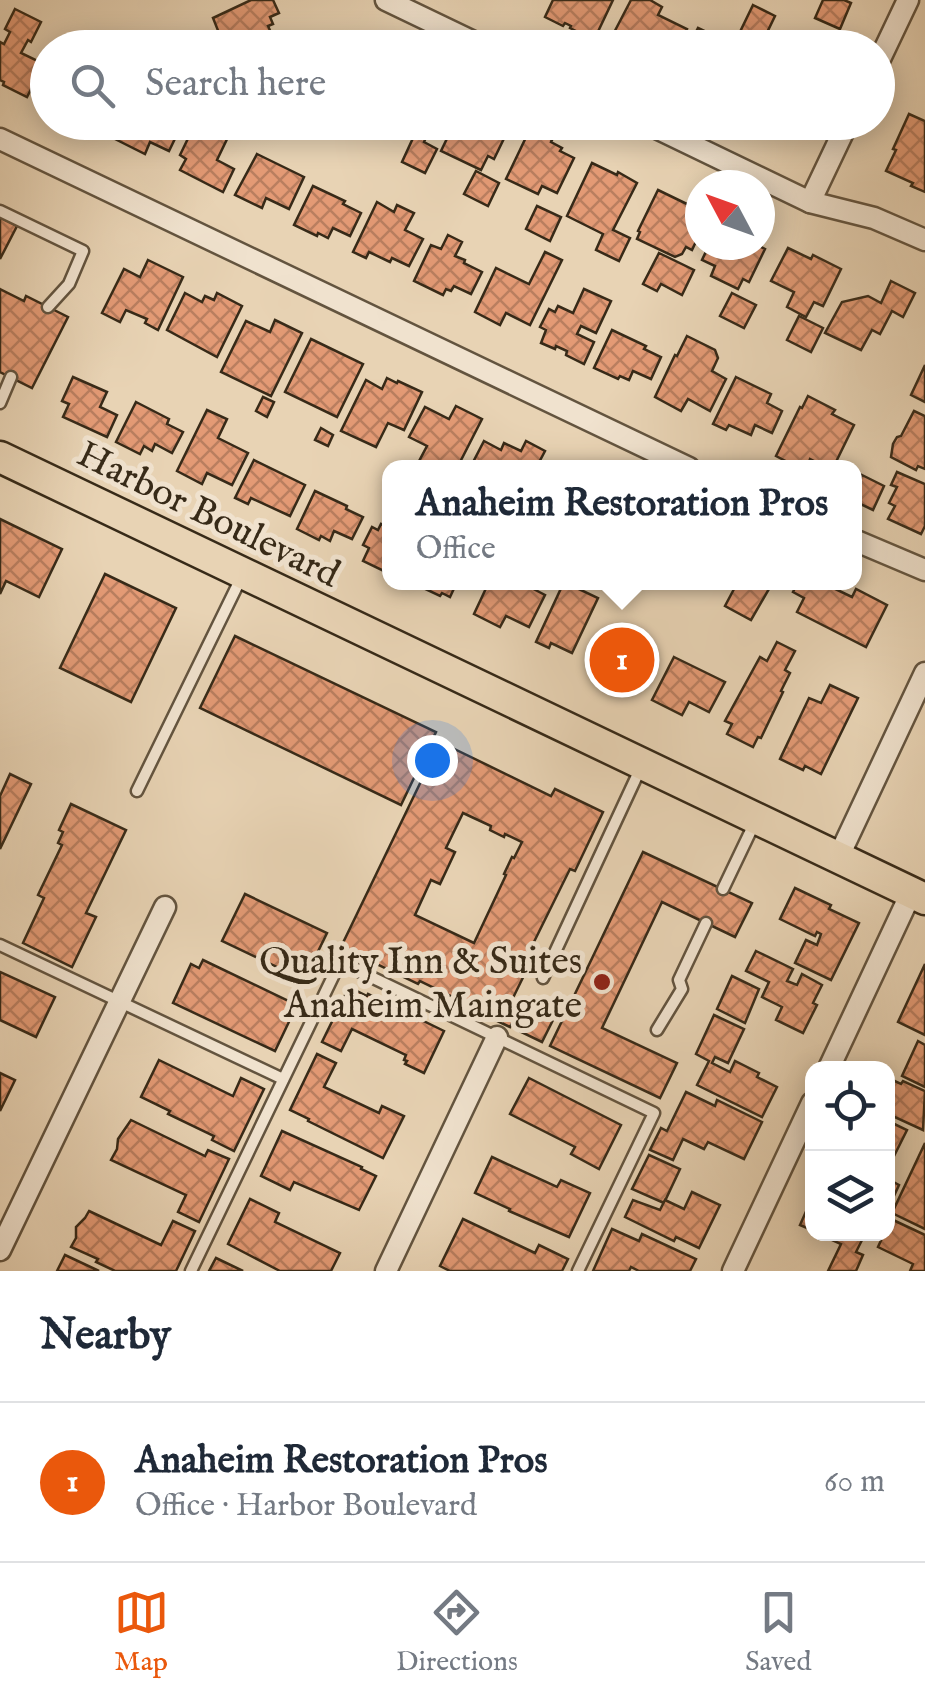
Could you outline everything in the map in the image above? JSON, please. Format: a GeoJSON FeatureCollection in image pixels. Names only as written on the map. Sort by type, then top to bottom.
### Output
{"type":"FeatureCollection","features":[{"type":"Feature","properties":{"kind":"main road","name":"Harbor Boulevard"},"geometry":{"type":"LineString","coordinates":[[0,457],[918,896]]}},
{"type":"Feature","properties":{"kind":"street"},"geometry":{"type":"LineString","coordinates":[[386,0],[448,30]]}},
{"type":"Feature","properties":{"kind":"street"},"geometry":{"type":"LineString","coordinates":[[893,30],[908,0]]}},
{"type":"Feature","properties":{"kind":"street"},"geometry":{"type":"LineString","coordinates":[[0,139],[671,460]]}},
{"type":"Feature","properties":{"kind":"street"},"geometry":{"type":"LineString","coordinates":[[681,140],[810,202],[874,218],[925,240]]}},
{"type":"Feature","properties":{"kind":"street"},"geometry":{"type":"LineString","coordinates":[[810,202],[839,140]]}},
{"type":"Feature","properties":{"kind":"street"},"geometry":{"type":"LineString","coordinates":[[862,543],[925,570]]}},
{"type":"Feature","properties":{"kind":"street"},"geometry":{"type":"LineString","coordinates":[[838,858],[925,673]]}},
{"type":"Feature","properties":{"kind":"street"},"geometry":{"type":"LineString","coordinates":[[833,1061],[918,896]]}},
{"type":"Feature","properties":{"kind":"street"},"geometry":{"type":"LineString","coordinates":[[0,1250],[165,907]]}},
{"type":"Feature","properties":{"kind":"street"},"geometry":{"type":"LineString","coordinates":[[386,1271],[496,1037]]}},
{"type":"Feature","properties":{"kind":"street"},"geometry":{"type":"LineString","coordinates":[[733,1271],[805,1119]]}},
{"type":"Feature","properties":{"kind":"lane"},"geometry":{"type":"LineString","coordinates":[[0,210],[83,251],[69,284],[48,307]]}},
{"type":"Feature","properties":{"kind":"lane"},"geometry":{"type":"LineString","coordinates":[[0,403],[11,378]]}},
{"type":"Feature","properties":{"kind":"lane"},"geometry":{"type":"LineString","coordinates":[[137,791],[243,574]]}},
{"type":"Feature","properties":{"kind":"lane"},"geometry":{"type":"LineString","coordinates":[[543,978],[642,764]]}},
{"type":"Feature","properties":{"kind":"lane"},"geometry":{"type":"LineString","coordinates":[[723,889],[756,818]]}},
{"type":"Feature","properties":{"kind":"lane"},"geometry":{"type":"LineString","coordinates":[[657,1030],[682,989],[679,980],[706,923]]}},
{"type":"Feature","properties":{"kind":"lane"},"geometry":{"type":"LineString","coordinates":[[0,945],[283,1079]]}},
{"type":"Feature","properties":{"kind":"lane"},"geometry":{"type":"LineString","coordinates":[[191,1271],[340,962],[654,1112],[578,1271]]}},
{"type":"Feature","properties":{"kind":"building"},"geometry":{"type":"Polygon","coordinates":[[[251,0],[273,0],[279,13],[270,17],[273,24],[268,26],[270,30],[218,30],[213,18],[251,0]]]}},
{"type":"Feature","properties":{"kind":"building"},"geometry":{"type":"Polygon","coordinates":[[[553,0],[613,0],[599,30],[574,30],[545,17],[553,0]]]}},
{"type":"Feature","properties":{"kind":"building"},"geometry":{"type":"Polygon","coordinates":[[[631,0],[650,0],[662,7],[658,15],[687,29],[687,30],[615,30],[631,0]]]}},
{"type":"Feature","properties":{"kind":"building"},"geometry":{"type":"Polygon","coordinates":[[[823,0],[851,3],[840,29],[815,18],[823,0]]]}},
{"type":"Feature","properties":{"kind":"building"},"geometry":{"type":"Polygon","coordinates":[[[753,5],[775,16],[768,30],[741,30],[753,5]]]}},
{"type":"Feature","properties":{"kind":"building"},"geometry":{"type":"Polygon","coordinates":[[[15,9],[41,22],[37,30],[30,30],[30,41],[21,53],[30,57],[27,97],[0,80],[0,42],[4,44],[10,32],[5,29],[15,9]]]}},
{"type":"Feature","properties":{"kind":"building"},"geometry":{"type":"Polygon","coordinates":[[[909,114],[925,121],[925,192],[886,171],[909,114]]]}},
{"type":"Feature","properties":{"kind":"building"},"geometry":{"type":"Polygon","coordinates":[[[117,140],[174,140],[169,151],[150,142],[145,154],[117,140]]]}},
{"type":"Feature","properties":{"kind":"building"},"geometry":{"type":"Polygon","coordinates":[[[187,140],[227,140],[217,160],[234,169],[223,192],[180,170],[186,159],[180,155],[187,140]]]}},
{"type":"Feature","properties":{"kind":"building"},"geometry":{"type":"Polygon","coordinates":[[[412,140],[425,140],[437,149],[425,173],[402,162],[412,140]]]}},
{"type":"Feature","properties":{"kind":"building"},"geometry":{"type":"Polygon","coordinates":[[[446,140],[503,140],[494,159],[488,156],[481,170],[441,151],[446,140]]]}},
{"type":"Feature","properties":{"kind":"building"},"geometry":{"type":"Polygon","coordinates":[[[525,140],[552,140],[562,148],[560,151],[574,158],[557,193],[542,186],[538,194],[506,179],[525,140]]]}},
{"type":"Feature","properties":{"kind":"building"},"geometry":{"type":"Polygon","coordinates":[[[257,154],[304,177],[289,209],[266,198],[262,208],[235,195],[257,154]]]}},
{"type":"Feature","properties":{"kind":"building"},"geometry":{"type":"Polygon","coordinates":[[[592,163],[637,183],[613,230],[630,238],[619,261],[596,250],[603,234],[567,216],[592,163]]]}},
{"type":"Feature","properties":{"kind":"building"},"geometry":{"type":"Polygon","coordinates":[[[476,171],[499,183],[488,206],[464,194],[476,171]]]}},
{"type":"Feature","properties":{"kind":"building"},"geometry":{"type":"Polygon","coordinates":[[[313,186],[361,213],[350,236],[333,228],[328,238],[318,233],[317,236],[294,225],[313,186]]]}},
{"type":"Feature","properties":{"kind":"building"},"geometry":{"type":"Polygon","coordinates":[[[658,190],[685,203],[682,254],[675,257],[637,239],[658,190]]]}},
{"type":"Feature","properties":{"kind":"building"},"geometry":{"type":"Polygon","coordinates":[[[377,202],[394,212],[397,205],[414,213],[405,230],[423,239],[409,266],[369,252],[366,258],[353,252],[377,202]]]}},
{"type":"Feature","properties":{"kind":"building"},"geometry":{"type":"Polygon","coordinates":[[[537,206],[561,217],[550,241],[526,229],[537,206]]]}},
{"type":"Feature","properties":{"kind":"building"},"geometry":{"type":"Polygon","coordinates":[[[0,217],[17,226],[0,259],[0,217]]]}},
{"type":"Feature","properties":{"kind":"building"},"geometry":{"type":"Polygon","coordinates":[[[448,235],[462,242],[455,256],[482,272],[471,294],[454,286],[443,295],[414,281],[431,245],[441,249],[448,235]]]}},
{"type":"Feature","properties":{"kind":"building"},"geometry":{"type":"Polygon","coordinates":[[[788,248],[841,269],[823,306],[814,302],[806,317],[787,307],[794,292],[771,281],[788,248]]]}},
{"type":"Feature","properties":{"kind":"building"},"geometry":{"type":"Polygon","coordinates":[[[545,252],[562,260],[530,325],[506,313],[500,325],[475,312],[496,268],[529,284],[545,252]]]}},
{"type":"Feature","properties":{"kind":"building"},"geometry":{"type":"Polygon","coordinates":[[[659,253],[694,270],[682,295],[661,284],[657,291],[643,284],[659,253]]]}},
{"type":"Feature","properties":{"kind":"building"},"geometry":{"type":"Polygon","coordinates":[[[148,260],[183,277],[158,330],[145,323],[147,319],[126,310],[120,322],[102,313],[124,269],[140,277],[148,260]]]}},
{"type":"Feature","properties":{"kind":"building"},"geometry":{"type":"Polygon","coordinates":[[[702,260],[760,260],[749,282],[743,279],[738,289],[711,276],[715,266],[702,260]]]}},
{"type":"Feature","properties":{"kind":"building"},"geometry":{"type":"Polygon","coordinates":[[[891,281],[915,293],[903,317],[892,311],[880,334],[872,330],[861,350],[825,333],[842,302],[868,296],[881,303],[891,281]]]}},
{"type":"Feature","properties":{"kind":"building"},"geometry":{"type":"Polygon","coordinates":[[[0,289],[24,301],[26,296],[68,317],[32,388],[0,372],[0,289]]]}},
{"type":"Feature","properties":{"kind":"building"},"geometry":{"type":"Polygon","coordinates":[[[584,289],[611,301],[596,333],[581,326],[577,334],[594,342],[584,364],[566,355],[567,351],[541,343],[546,330],[540,327],[549,309],[555,312],[558,306],[573,313],[584,289]]]}},
{"type":"Feature","properties":{"kind":"building"},"geometry":{"type":"Polygon","coordinates":[[[185,293],[202,302],[205,296],[214,300],[217,293],[242,306],[217,357],[167,330],[185,293]]]}},
{"type":"Feature","properties":{"kind":"building"},"geometry":{"type":"Polygon","coordinates":[[[732,293],[756,305],[744,328],[720,316],[732,293]]]}},
{"type":"Feature","properties":{"kind":"building"},"geometry":{"type":"Polygon","coordinates":[[[799,316],[823,328],[811,352],[787,340],[799,316]]]}},
{"type":"Feature","properties":{"kind":"building"},"geometry":{"type":"Polygon","coordinates":[[[275,320],[302,333],[271,396],[221,372],[246,321],[270,332],[275,320]]]}},
{"type":"Feature","properties":{"kind":"building"},"geometry":{"type":"Polygon","coordinates":[[[612,330],[661,357],[651,379],[633,371],[629,380],[620,376],[618,379],[594,368],[612,330]]]}},
{"type":"Feature","properties":{"kind":"building"},"geometry":{"type":"Polygon","coordinates":[[[687,336],[715,350],[718,358],[712,371],[726,379],[710,411],[688,399],[681,411],[655,397],[687,336]]]}},
{"type":"Feature","properties":{"kind":"building"},"geometry":{"type":"Polygon","coordinates":[[[311,339],[363,364],[337,417],[285,392],[311,339]]]}},
{"type":"Feature","properties":{"kind":"building"},"geometry":{"type":"Polygon","coordinates":[[[925,365],[925,402],[911,395],[925,365]]]}},
{"type":"Feature","properties":{"kind":"building"},"geometry":{"type":"Polygon","coordinates":[[[73,377],[107,392],[100,407],[117,415],[107,437],[63,417],[69,404],[62,401],[73,377]]]}},
{"type":"Feature","properties":{"kind":"building"},"geometry":{"type":"Polygon","coordinates":[[[736,377],[771,394],[767,403],[782,411],[772,433],[755,425],[751,435],[729,425],[726,430],[713,424],[736,377]]]}},
{"type":"Feature","properties":{"kind":"building"},"geometry":{"type":"Polygon","coordinates":[[[387,378],[422,392],[404,430],[388,423],[376,447],[341,431],[366,380],[382,389],[387,378]]]}},
{"type":"Feature","properties":{"kind":"building"},"geometry":{"type":"Polygon","coordinates":[[[808,396],[854,425],[837,460],[784,460],[776,456],[808,396]]]}},
{"type":"Feature","properties":{"kind":"building"},"geometry":{"type":"Polygon","coordinates":[[[263,397],[274,402],[267,417],[256,411],[263,397]]]}},
{"type":"Feature","properties":{"kind":"building"},"geometry":{"type":"Polygon","coordinates":[[[136,402],[169,419],[167,424],[183,432],[172,453],[155,444],[152,451],[144,446],[140,454],[116,442],[136,402]]]}},
{"type":"Feature","properties":{"kind":"building"},"geometry":{"type":"Polygon","coordinates":[[[456,406],[482,419],[461,460],[420,460],[427,446],[409,437],[425,407],[449,419],[456,406]]]}},
{"type":"Feature","properties":{"kind":"building"},"geometry":{"type":"Polygon","coordinates":[[[207,410],[227,419],[218,438],[248,453],[232,485],[207,473],[202,484],[177,471],[207,410]]]}},
{"type":"Feature","properties":{"kind":"building"},"geometry":{"type":"Polygon","coordinates":[[[914,411],[925,416],[925,469],[918,466],[916,470],[891,457],[893,444],[914,411]]]}},
{"type":"Feature","properties":{"kind":"building"},"geometry":{"type":"Polygon","coordinates":[[[321,428],[333,435],[328,446],[315,440],[321,428]]]}},
{"type":"Feature","properties":{"kind":"building"},"geometry":{"type":"Polygon","coordinates":[[[484,441],[501,450],[504,443],[521,451],[526,441],[545,451],[540,460],[474,460],[484,441]]]}},
{"type":"Feature","properties":{"kind":"building"},"geometry":{"type":"Polygon","coordinates":[[[254,460],[305,485],[290,516],[251,498],[248,504],[235,498],[254,460]]]}},
{"type":"Feature","properties":{"kind":"building"},"geometry":{"type":"Polygon","coordinates":[[[897,472],[925,484],[925,526],[921,534],[888,519],[895,506],[889,503],[897,487],[891,485],[897,472]]]}},
{"type":"Feature","properties":{"kind":"building"},"geometry":{"type":"Polygon","coordinates":[[[862,475],[884,486],[873,510],[862,505],[862,475]]]}},
{"type":"Feature","properties":{"kind":"building"},"geometry":{"type":"Polygon","coordinates":[[[315,491],[363,517],[352,539],[334,531],[330,541],[321,536],[319,540],[297,529],[315,491]]]}},
{"type":"Feature","properties":{"kind":"building"},"geometry":{"type":"Polygon","coordinates":[[[0,519],[62,549],[39,597],[6,581],[0,594],[0,519]]]}},
{"type":"Feature","properties":{"kind":"building"},"geometry":{"type":"Polygon","coordinates":[[[382,524],[382,570],[363,561],[369,548],[363,545],[372,527],[378,530],[382,524]]]}},
{"type":"Feature","properties":{"kind":"building"},"geometry":{"type":"Polygon","coordinates":[[[105,574],[176,608],[131,702],[60,668],[105,574]]]}},
{"type":"Feature","properties":{"kind":"building"},"geometry":{"type":"Polygon","coordinates":[[[427,590],[453,590],[450,597],[442,593],[440,596],[427,590]]]}},
{"type":"Feature","properties":{"kind":"building"},"geometry":{"type":"Polygon","coordinates":[[[485,590],[535,590],[545,595],[529,627],[506,616],[500,627],[474,614],[485,590]]]}},
{"type":"Feature","properties":{"kind":"building"},"geometry":{"type":"Polygon","coordinates":[[[560,590],[581,590],[598,598],[572,653],[551,643],[549,648],[536,642],[560,590]]]}},
{"type":"Feature","properties":{"kind":"building"},"geometry":{"type":"Polygon","coordinates":[[[733,590],[768,590],[751,620],[725,606],[733,590]]]}},
{"type":"Feature","properties":{"kind":"building"},"geometry":{"type":"Polygon","coordinates":[[[837,590],[852,597],[858,590],[887,605],[866,647],[797,612],[804,598],[793,592],[837,590]]]}},
{"type":"Feature","properties":{"kind":"building"},"geometry":{"type":"Polygon","coordinates":[[[614,634],[647,650],[632,679],[629,677],[625,684],[597,670],[614,634]]]}},
{"type":"Feature","properties":{"kind":"building"},"geometry":{"type":"Polygon","coordinates":[[[235,636],[436,732],[401,805],[200,708],[235,636]]]}},
{"type":"Feature","properties":{"kind":"building"},"geometry":{"type":"Polygon","coordinates":[[[777,642],[795,651],[785,670],[790,673],[761,738],[753,747],[727,734],[732,724],[725,721],[760,657],[767,661],[777,642]]]}},
{"type":"Feature","properties":{"kind":"building"},"geometry":{"type":"Polygon","coordinates":[[[674,657],[725,682],[709,712],[689,702],[682,715],[652,700],[674,657]]]}},
{"type":"Feature","properties":{"kind":"building"},"geometry":{"type":"Polygon","coordinates":[[[830,685],[858,698],[821,774],[780,759],[809,698],[821,703],[830,685]]]}},
{"type":"Feature","properties":{"kind":"building"},"geometry":{"type":"Polygon","coordinates":[[[440,742],[551,796],[555,789],[603,812],[530,950],[535,953],[509,1006],[518,1011],[510,1027],[420,981],[418,984],[341,947],[440,742]],[[463,813],[446,848],[455,852],[440,884],[431,880],[415,915],[474,943],[522,842],[490,830],[491,826],[463,813]]]}},
{"type":"Feature","properties":{"kind":"building"},"geometry":{"type":"Polygon","coordinates":[[[10,774],[31,784],[0,849],[0,796],[10,774]]]}},
{"type":"Feature","properties":{"kind":"building"},"geometry":{"type":"Polygon","coordinates":[[[71,804],[126,830],[86,913],[96,917],[72,967],[23,943],[44,898],[38,895],[62,845],[58,843],[63,832],[59,830],[71,804]]]}},
{"type":"Feature","properties":{"kind":"building","name":"Quality Inn & Suites Anaheim Maingate"},"geometry":{"type":"Polygon","coordinates":[[[643,852],[752,903],[735,937],[662,902],[602,1028],[677,1063],[660,1098],[550,1046],[643,852]]]}},
{"type":"Feature","properties":{"kind":"building"},"geometry":{"type":"Polygon","coordinates":[[[795,888],[859,923],[831,980],[795,963],[806,940],[817,945],[821,934],[817,932],[815,936],[780,919],[795,888]]]}},
{"type":"Feature","properties":{"kind":"building"},"geometry":{"type":"Polygon","coordinates":[[[245,894],[327,933],[304,980],[222,941],[245,894]]]}},
{"type":"Feature","properties":{"kind":"building"},"geometry":{"type":"Polygon","coordinates":[[[756,951],[793,969],[787,981],[797,985],[802,974],[822,985],[803,1033],[776,1020],[782,1007],[762,997],[769,982],[746,971],[756,951]]]}},
{"type":"Feature","properties":{"kind":"building"},"geometry":{"type":"Polygon","coordinates":[[[203,960],[297,1005],[275,1051],[173,1003],[191,964],[199,968],[203,960]]]}},
{"type":"Feature","properties":{"kind":"building"},"geometry":{"type":"Polygon","coordinates":[[[925,964],[925,1035],[898,1022],[925,964]]]}},
{"type":"Feature","properties":{"kind":"building"},"geometry":{"type":"Polygon","coordinates":[[[0,972],[55,997],[36,1037],[0,1020],[0,972]]]}},
{"type":"Feature","properties":{"kind":"building"},"geometry":{"type":"Polygon","coordinates":[[[732,976],[759,989],[745,1023],[717,1009],[732,976]]]}},
{"type":"Feature","properties":{"kind":"building"},"geometry":{"type":"Polygon","coordinates":[[[349,987],[444,1031],[424,1073],[405,1064],[406,1055],[352,1029],[341,1051],[322,1042],[349,987]]]}},
{"type":"Feature","properties":{"kind":"building"},"geometry":{"type":"Polygon","coordinates":[[[534,1006],[555,1016],[542,1042],[521,1032],[534,1006]]]}},
{"type":"Feature","properties":{"kind":"building"},"geometry":{"type":"Polygon","coordinates":[[[714,1015],[744,1029],[728,1063],[715,1057],[712,1063],[730,1072],[735,1061],[777,1087],[762,1117],[697,1085],[709,1061],[696,1054],[714,1015]]]}},
{"type":"Feature","properties":{"kind":"building"},"geometry":{"type":"Polygon","coordinates":[[[918,1041],[925,1045],[925,1087],[902,1076],[918,1041]]]}},
{"type":"Feature","properties":{"kind":"building"},"geometry":{"type":"Polygon","coordinates":[[[317,1054],[336,1063],[324,1087],[379,1113],[382,1106],[404,1116],[383,1158],[290,1110],[317,1054]]]}},
{"type":"Feature","properties":{"kind":"building"},"geometry":{"type":"Polygon","coordinates":[[[159,1060],[233,1096],[241,1078],[264,1089],[234,1151],[141,1097],[159,1060]]]}},
{"type":"Feature","properties":{"kind":"building"},"geometry":{"type":"Polygon","coordinates":[[[0,1073],[15,1080],[0,1111],[0,1073]]]}},
{"type":"Feature","properties":{"kind":"building"},"geometry":{"type":"Polygon","coordinates":[[[529,1078],[621,1125],[599,1169],[571,1154],[575,1147],[510,1114],[529,1078]]]}},
{"type":"Feature","properties":{"kind":"building"},"geometry":{"type":"Polygon","coordinates":[[[895,1081],[925,1091],[923,1130],[895,1117],[895,1081]]]}},
{"type":"Feature","properties":{"kind":"building"},"geometry":{"type":"Polygon","coordinates":[[[686,1092],[715,1106],[717,1100],[762,1122],[744,1159],[708,1142],[704,1149],[683,1139],[673,1160],[650,1150],[661,1128],[667,1131],[686,1092]]]}},
{"type":"Feature","properties":{"kind":"building"},"geometry":{"type":"Polygon","coordinates":[[[131,1120],[205,1156],[208,1150],[229,1159],[199,1222],[178,1212],[186,1195],[111,1160],[118,1139],[131,1120]]]}},
{"type":"Feature","properties":{"kind":"building"},"geometry":{"type":"Polygon","coordinates":[[[895,1124],[907,1130],[895,1154],[895,1124]]]}},
{"type":"Feature","properties":{"kind":"building"},"geometry":{"type":"Polygon","coordinates":[[[282,1131],[376,1176],[359,1210],[294,1182],[290,1190],[261,1176],[282,1131]]]}},
{"type":"Feature","properties":{"kind":"building"},"geometry":{"type":"Polygon","coordinates":[[[925,1143],[925,1229],[895,1214],[895,1207],[925,1143]]]}},
{"type":"Feature","properties":{"kind":"building"},"geometry":{"type":"Polygon","coordinates":[[[649,1155],[680,1169],[664,1203],[632,1189],[649,1155]]]}},
{"type":"Feature","properties":{"kind":"building"},"geometry":{"type":"Polygon","coordinates":[[[492,1157],[557,1187],[561,1180],[590,1193],[569,1237],[475,1193],[492,1157]]]}},
{"type":"Feature","properties":{"kind":"building"},"geometry":{"type":"Polygon","coordinates":[[[692,1192],[720,1205],[699,1248],[676,1237],[674,1241],[625,1217],[633,1200],[660,1210],[665,1200],[684,1209],[692,1192]]]}},
{"type":"Feature","properties":{"kind":"building"},"geometry":{"type":"Polygon","coordinates":[[[250,1199],[279,1213],[275,1222],[340,1253],[331,1271],[280,1271],[228,1244],[250,1199]]]}},
{"type":"Feature","properties":{"kind":"building"},"geometry":{"type":"Polygon","coordinates":[[[89,1211],[161,1245],[173,1221],[195,1231],[176,1271],[115,1271],[71,1247],[76,1227],[89,1211]]]}},
{"type":"Feature","properties":{"kind":"building"},"geometry":{"type":"Polygon","coordinates":[[[463,1219],[535,1253],[539,1245],[568,1259],[562,1271],[450,1271],[440,1266],[463,1219]]]}},
{"type":"Feature","properties":{"kind":"building"},"geometry":{"type":"Polygon","coordinates":[[[895,1221],[925,1235],[925,1271],[910,1271],[913,1264],[878,1247],[881,1241],[895,1241],[895,1221]]]}},
{"type":"Feature","properties":{"kind":"building"},"geometry":{"type":"Polygon","coordinates":[[[612,1229],[639,1241],[642,1234],[696,1259],[690,1271],[639,1271],[631,1267],[629,1271],[593,1271],[612,1229]]]}},
{"type":"Feature","properties":{"kind":"building"},"geometry":{"type":"Polygon","coordinates":[[[834,1241],[862,1241],[856,1252],[863,1255],[856,1271],[828,1271],[841,1244],[834,1241]]]}},
{"type":"Feature","properties":{"kind":"building"},"geometry":{"type":"Polygon","coordinates":[[[65,1255],[99,1271],[57,1271],[65,1255]]]}},
{"type":"Feature","properties":{"kind":"building"},"geometry":{"type":"Polygon","coordinates":[[[216,1258],[243,1271],[209,1271],[216,1258]]]}},
{"type":"Feature","properties":{"kind":"place","name":"Anaheim Restoration Pros"},"geometry":{"type":"Point","coordinates":[622,660]}},
{"type":"Feature","properties":{"kind":"place","name":"Quality Inn & Suites Anaheim Maingate"},"geometry":{"type":"Point","coordinates":[602,982]}}]}
